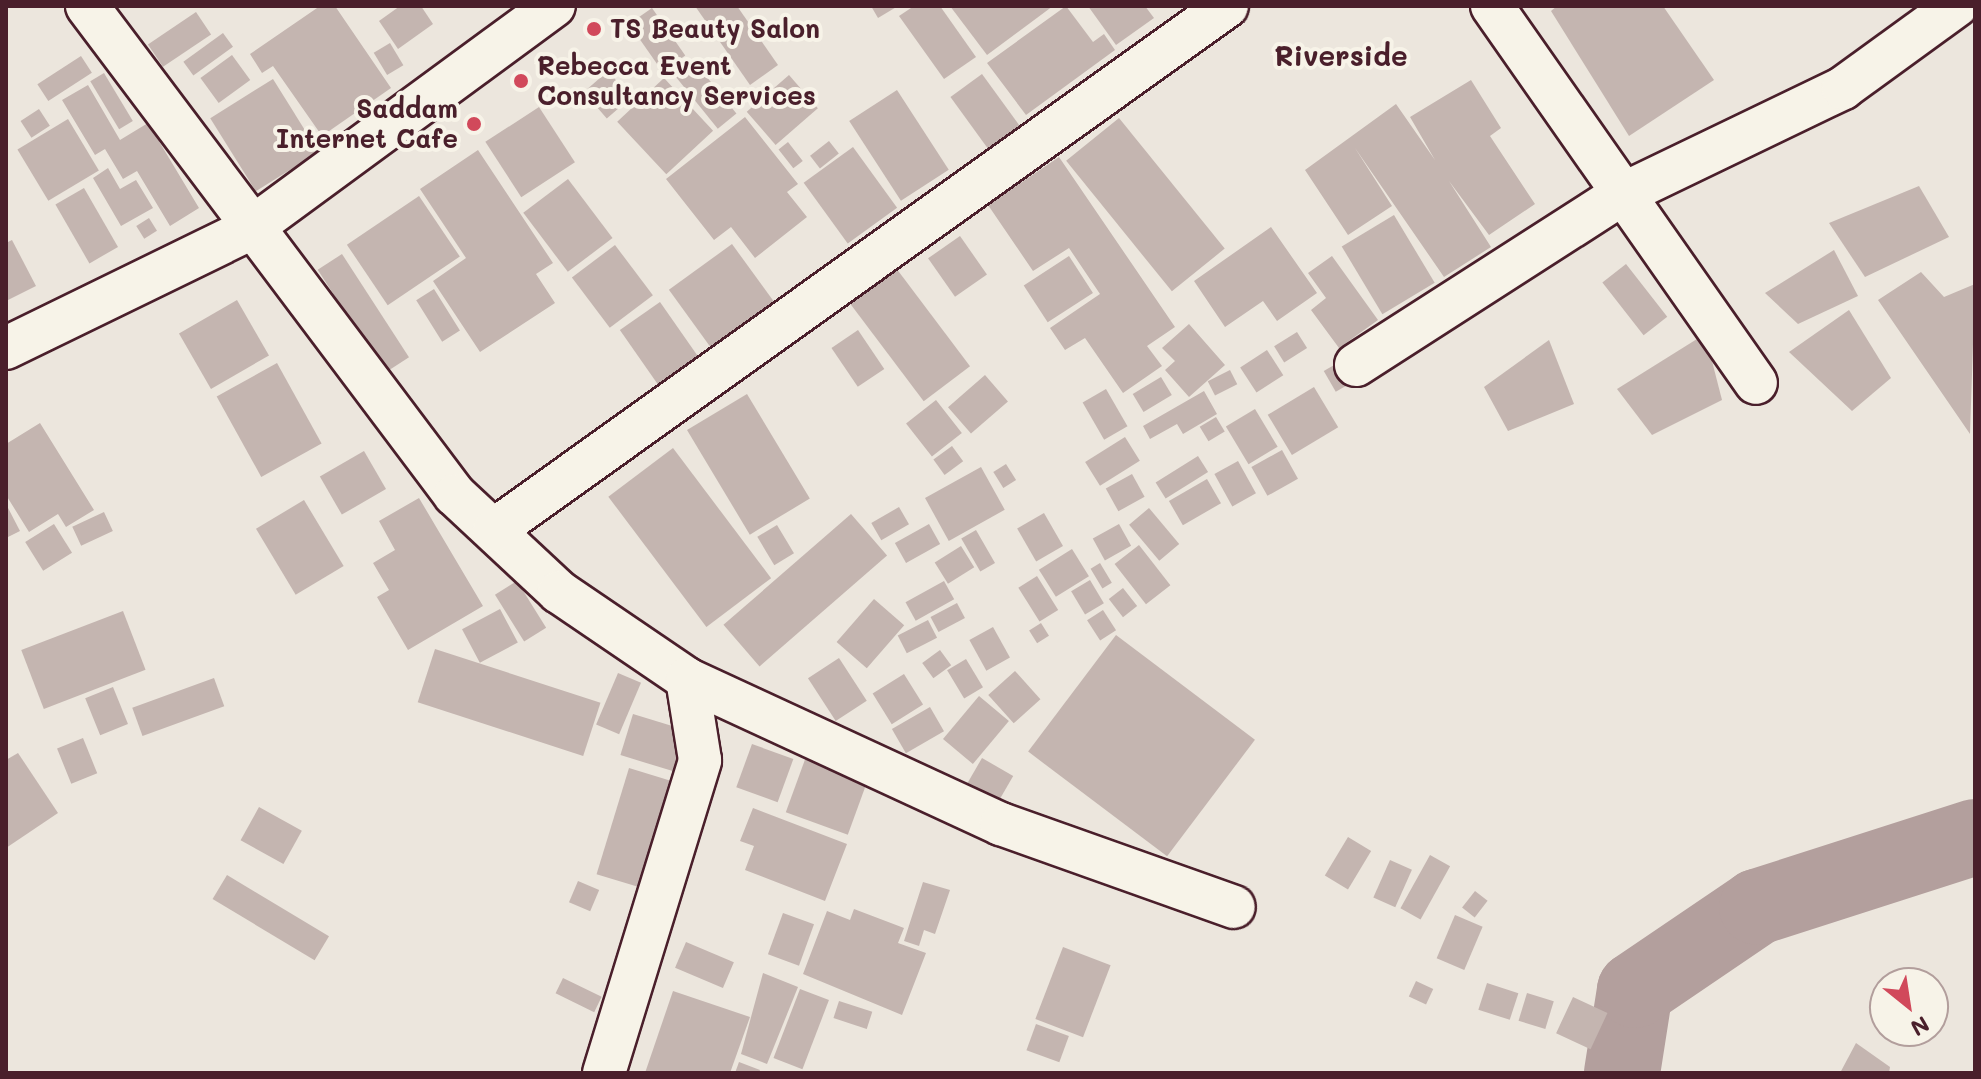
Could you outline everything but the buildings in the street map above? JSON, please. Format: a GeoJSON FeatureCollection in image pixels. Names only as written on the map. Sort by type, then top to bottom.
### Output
{"type":"FeatureCollection","features":[{"type":"Feature","properties":{"kind":"street"},"geometry":{"type":"LineString","coordinates":[[87,6],[250,229],[455,495],[559,592],[687,679],[1001,824],[1234,907]]}},
{"type":"Feature","properties":{"kind":"street"},"geometry":{"type":"LineString","coordinates":[[6,348],[250,229],[554,6]]}},
{"type":"Feature","properties":{"kind":"street"},"geometry":{"type":"LineString","coordinates":[[494,530],[1227,6]]}},
{"type":"Feature","properties":{"kind":"street"},"geometry":{"type":"LineString","coordinates":[[1492,6],[1619,196],[1756,383]]}},
{"type":"Feature","properties":{"kind":"street"},"geometry":{"type":"LineString","coordinates":[[1356,365],[1619,196],[1843,88],[1956,6]]}},
{"type":"Feature","properties":{"kind":"street"},"geometry":{"type":"LineString","coordinates":[[604,1073],[700,760],[687,679]]}},
{"type":"Feature","properties":{"kind":"waterway"},"geometry":{"type":"LineString","coordinates":[[1622,1073],[1635,990],[1757,907],[1975,837]]}},
{"type":"Feature","properties":{"kind":"place","name":"TS Beauty Salon"},"geometry":{"type":"Point","coordinates":[594,29]}},
{"type":"Feature","properties":{"kind":"place","name":"Rebecca Event Consultancy Services"},"geometry":{"type":"Point","coordinates":[521,81]}},
{"type":"Feature","properties":{"kind":"place","name":"Saddam Internet Cafe"},"geometry":{"type":"Point","coordinates":[474,124]}},
{"type":"Feature","properties":{"kind":"district","name":"Riverside"},"geometry":{"type":"Point","coordinates":[1341,55]}}]}
